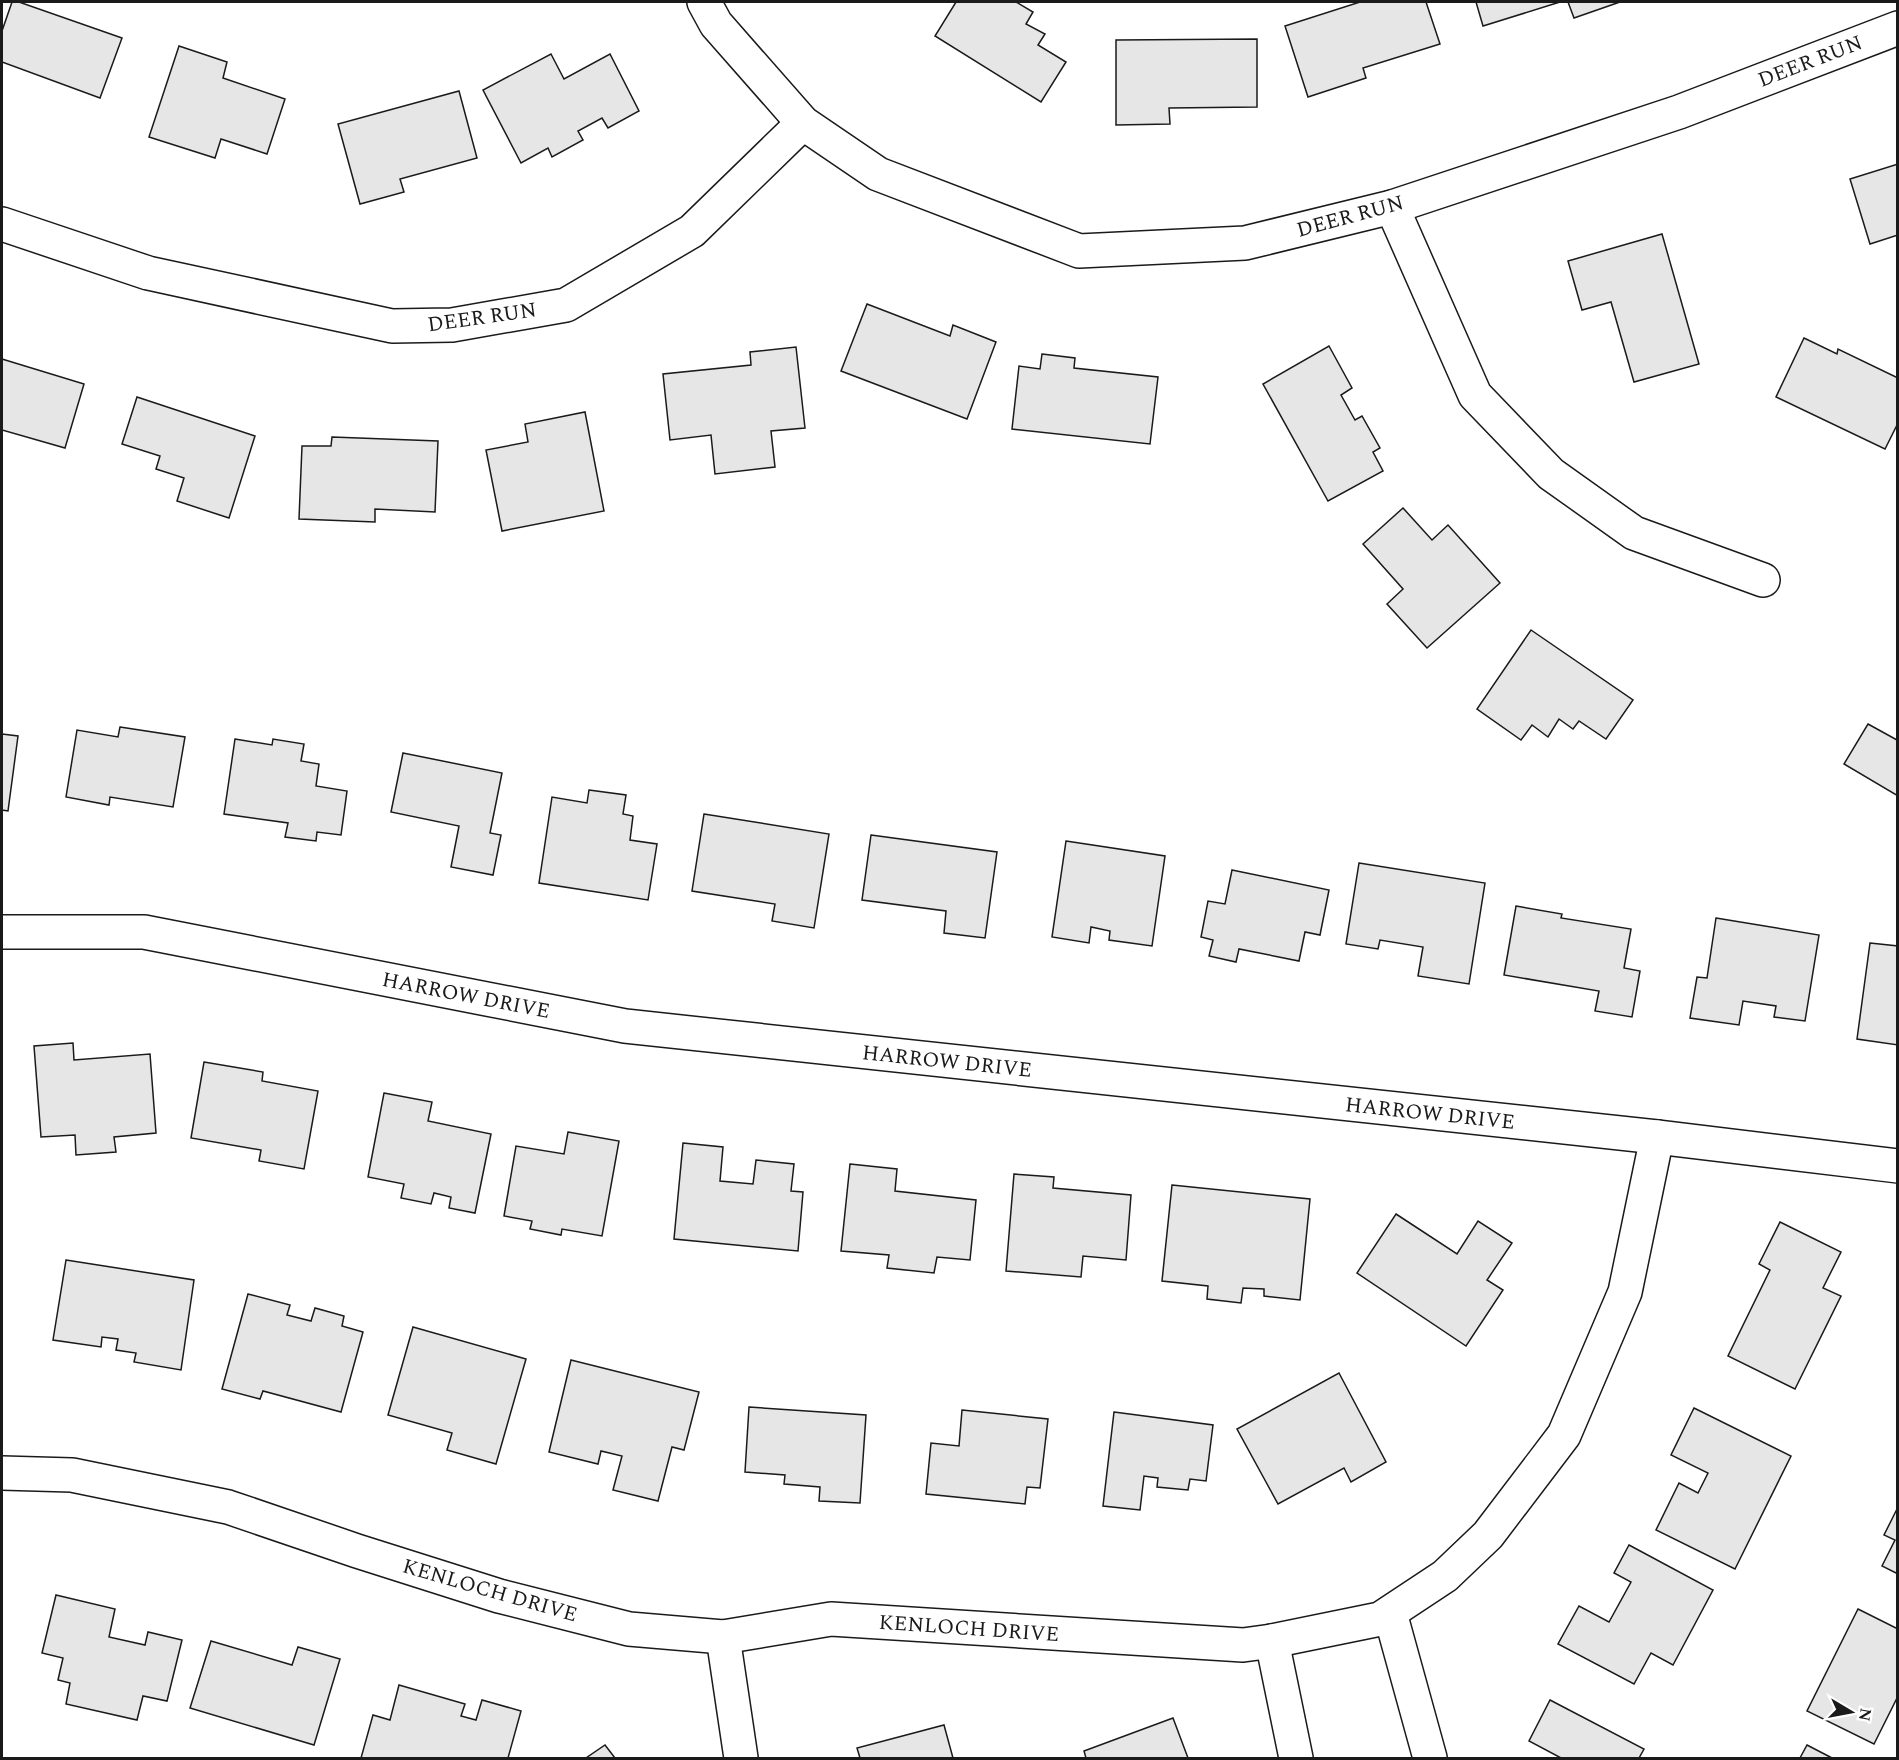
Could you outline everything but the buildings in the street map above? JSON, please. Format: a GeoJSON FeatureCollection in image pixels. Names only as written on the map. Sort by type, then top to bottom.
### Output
{"type":"FeatureCollection","features":[{"type":"Feature","properties":{"kind":"street","name":"DEER RUN"},"geometry":{"type":"LineString","coordinates":[[704,2],[716,24],[803,123],[878,174],[1079,251],[1245,243],[1392,207],[1679,112],[1898,28]]}},
{"type":"Feature","properties":{"kind":"street","name":"DEER RUN"},"geometry":{"type":"LineString","coordinates":[[2,224],[148,273],[392,326],[452,325],[566,304],[576,299],[692,231],[803,123]]}},
{"type":"Feature","properties":{"kind":"street"},"geometry":{"type":"LineString","coordinates":[[1392,207],[1475,395],[1551,474],[1634,533],[1763,580]]}},
{"type":"Feature","properties":{"kind":"street","name":"HARROW DRIVE"},"geometry":{"type":"LineString","coordinates":[[2,932],[144,932],[625,1026],[1657,1137],[1898,1166]]}},
{"type":"Feature","properties":{"kind":"street","name":"KENLOCH DRIVE"},"geometry":{"type":"LineString","coordinates":[[2,1473],[72,1475],[228,1507],[499,1596],[629,1629],[723,1637],[831,1619],[1243,1646],[1272,1641],[1380,1619],[1445,1576],[1488,1535],[1564,1435],[1625,1292],[1657,1137]]}},
{"type":"Feature","properties":{"kind":"street"},"geometry":{"type":"LineString","coordinates":[[1390,1613],[1430,1758]]}},
{"type":"Feature","properties":{"kind":"street"},"geometry":{"type":"LineString","coordinates":[[723,1637],[741,1758]]}},
{"type":"Feature","properties":{"kind":"street"},"geometry":{"type":"LineString","coordinates":[[1272,1641],[1296,1758]]}}]}
